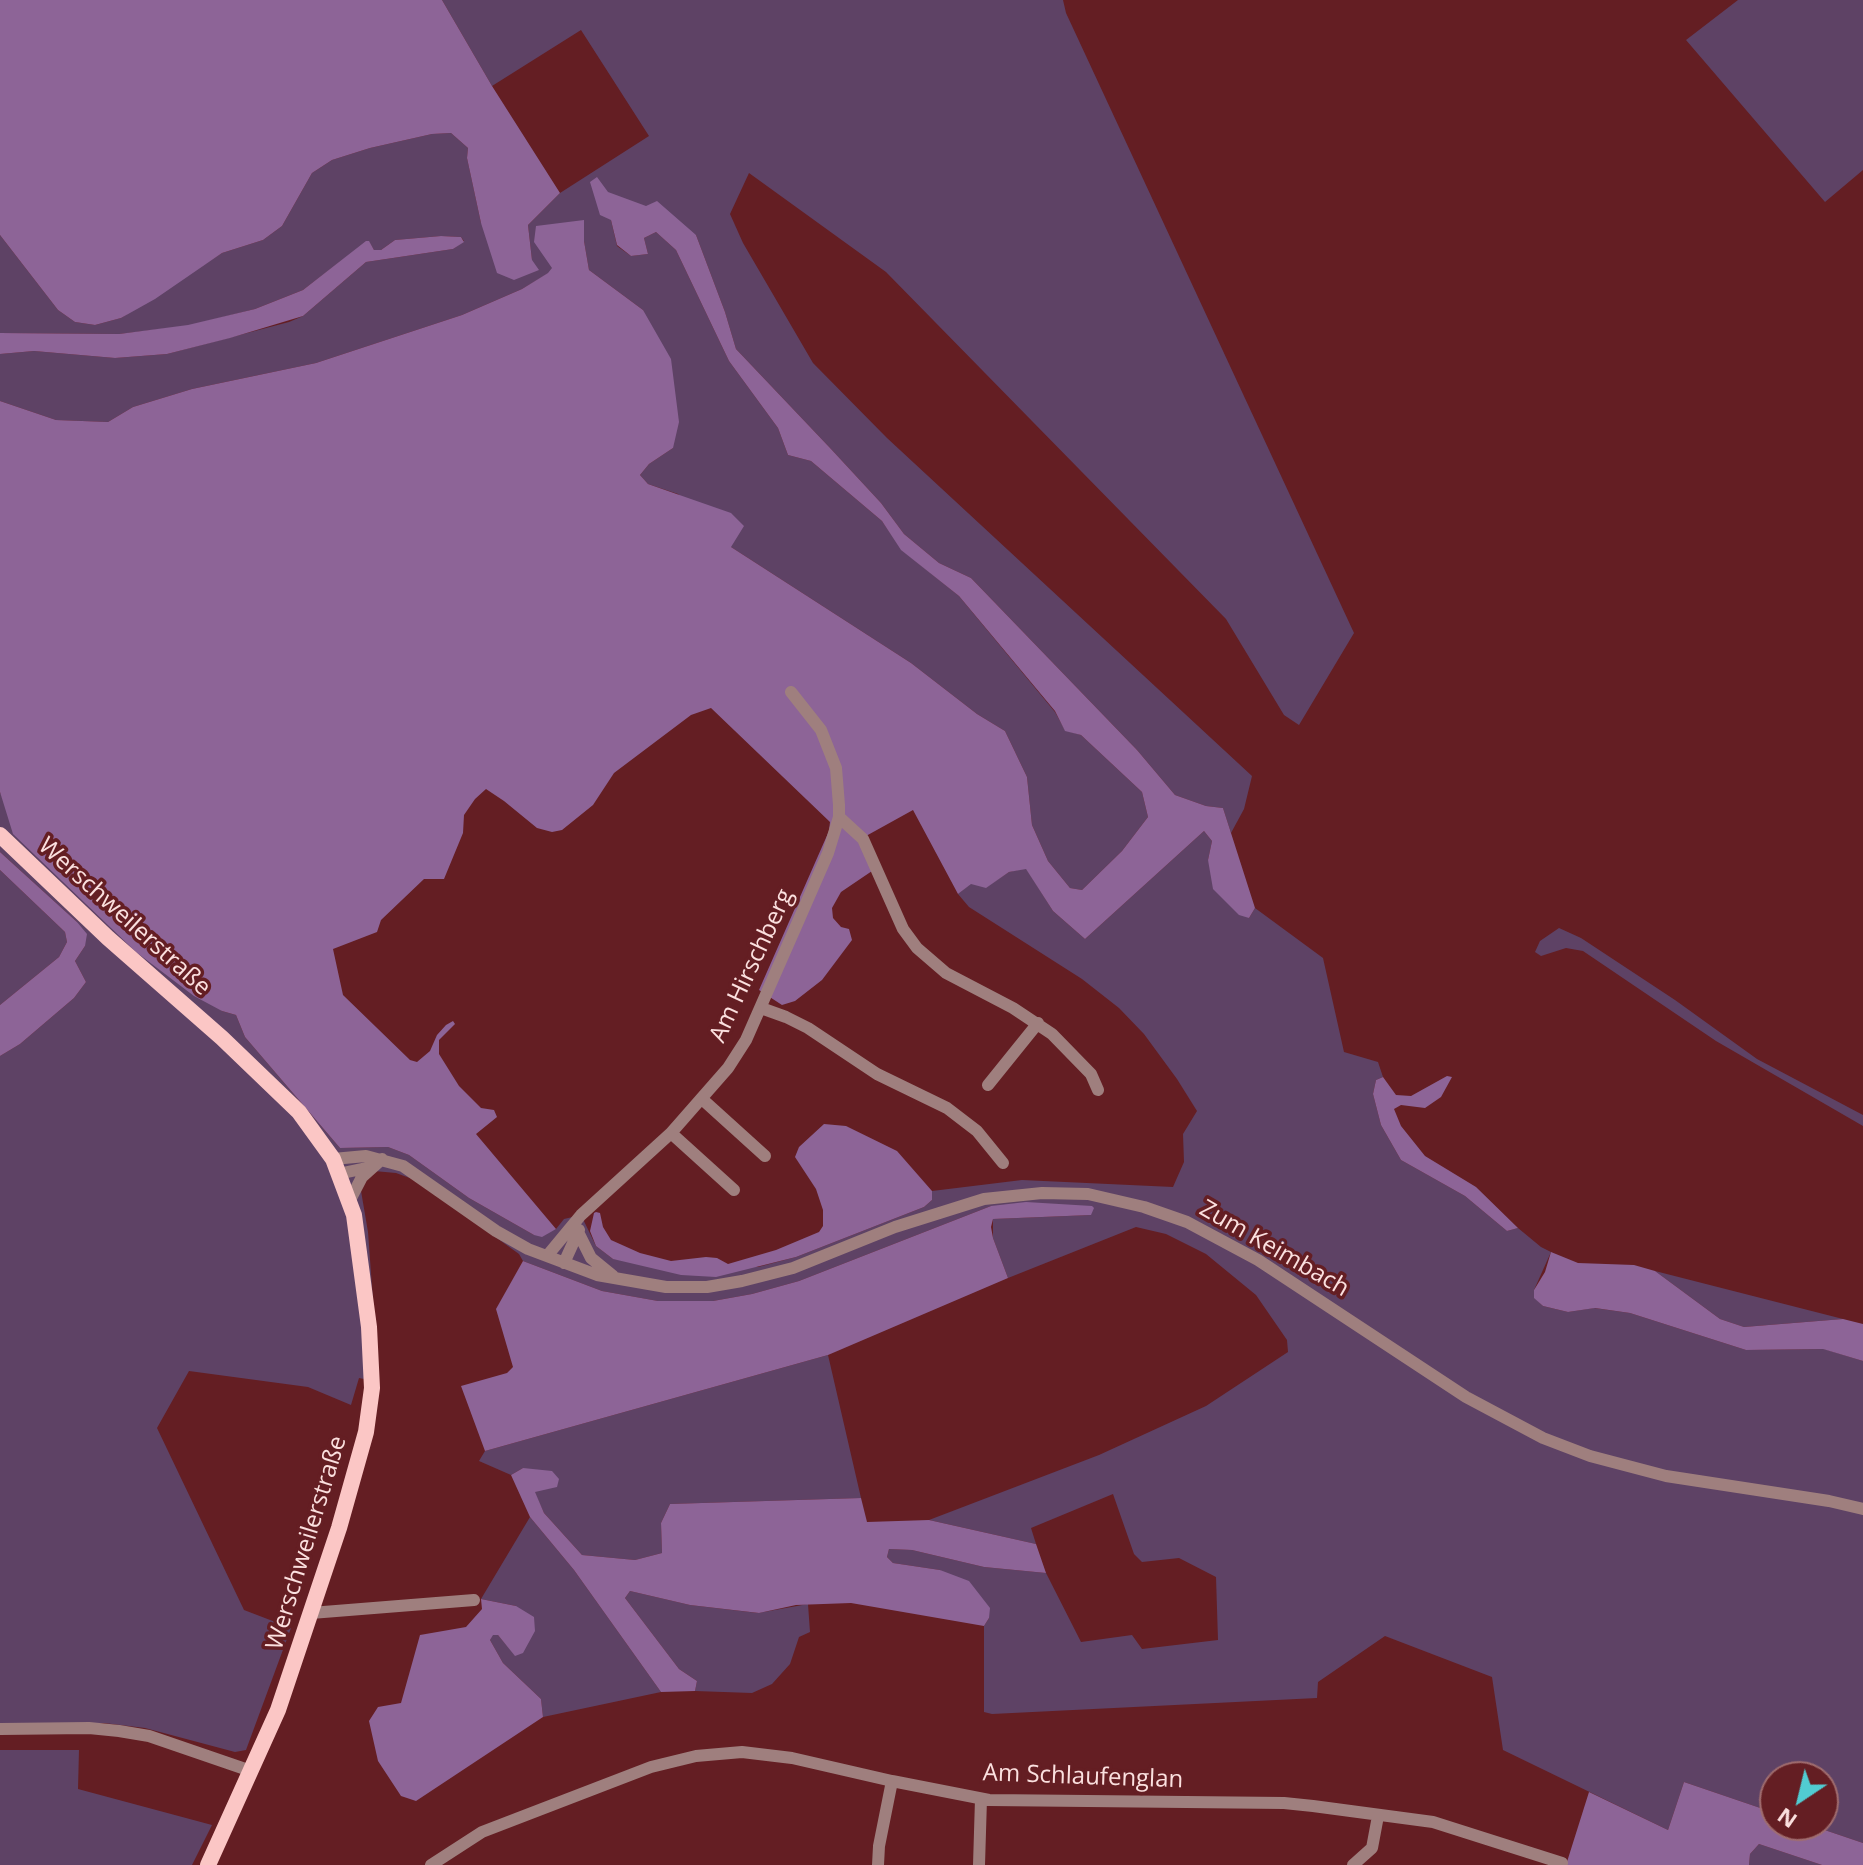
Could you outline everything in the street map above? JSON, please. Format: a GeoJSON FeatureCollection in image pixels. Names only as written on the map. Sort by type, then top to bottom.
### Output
{"type":"FeatureCollection","features":[{"type":"Feature","properties":{"kind":"main road","name":"Werschweilerstraße"},"geometry":{"type":"LineString","coordinates":[[0,835],[299,1112],[335,1167],[354,1215],[366,1287],[372,1388],[366,1432],[357,1471],[278,1710],[208,1865]]}},
{"type":"Feature","properties":{"kind":"street","name":"Am Hirschberg"},"geometry":{"type":"LineString","coordinates":[[547,1256],[581,1215],[671,1133],[702,1099],[746,1040],[761,1008],[828,853],[839,817],[836,768],[821,730],[791,692]]}},
{"type":"Feature","properties":{"kind":"street"},"geometry":{"type":"LineString","coordinates":[[839,817],[863,839],[903,929],[917,948],[946,973],[1038,1023],[1076,1057],[1091,1074],[1098,1090]]}},
{"type":"Feature","properties":{"kind":"street"},"geometry":{"type":"LineString","coordinates":[[761,1008],[808,1028],[923,1101],[947,1108],[977,1131],[1003,1163]]}},
{"type":"Feature","properties":{"kind":"street"},"geometry":{"type":"LineString","coordinates":[[988,1085],[1038,1023]]}},
{"type":"Feature","properties":{"kind":"street"},"geometry":{"type":"LineString","coordinates":[[702,1099],[765,1156]]}},
{"type":"Feature","properties":{"kind":"street"},"geometry":{"type":"LineString","coordinates":[[671,1133],[734,1190]]}},
{"type":"Feature","properties":{"kind":"street","name":"Zum Keimbach"},"geometry":{"type":"LineString","coordinates":[[335,1167],[366,1156],[376,1163],[403,1166],[513,1242],[615,1279],[666,1287],[707,1287],[793,1268],[895,1227],[984,1199],[1042,1193],[1088,1194],[1144,1207],[1187,1222],[1258,1260],[1502,1418],[1590,1456],[1666,1476],[1863,1509]]}},
{"type":"Feature","properties":{"kind":"street"},"geometry":{"type":"LineString","coordinates":[[349,1202],[362,1177],[376,1163]]}},
{"type":"Feature","properties":{"kind":"street"},"geometry":{"type":"LineString","coordinates":[[564,1263],[579,1234],[581,1215]]}},
{"type":"Feature","properties":{"kind":"street"},"geometry":{"type":"LineString","coordinates":[[579,1234],[591,1258],[615,1279]]}},
{"type":"Feature","properties":{"kind":"street"},"geometry":{"type":"LineString","coordinates":[[311,1613],[474,1600]]}},
{"type":"Feature","properties":{"kind":"street"},"geometry":{"type":"LineString","coordinates":[[0,1729],[89,1728],[149,1736],[251,1771]]}},
{"type":"Feature","properties":{"kind":"street","name":"Am Schlaufenglan"},"geometry":{"type":"LineString","coordinates":[[431,1865],[463,1843],[507,1821],[651,1767],[696,1756],[742,1752],[769,1754],[981,1799],[1284,1803],[1433,1822],[1562,1863]]}},
{"type":"Feature","properties":{"kind":"street"},"geometry":{"type":"LineString","coordinates":[[878,1865],[892,1781]]}},
{"type":"Feature","properties":{"kind":"street"},"geometry":{"type":"LineString","coordinates":[[979,1865],[981,1799]]}},
{"type":"Feature","properties":{"kind":"street"},"geometry":{"type":"LineString","coordinates":[[1353,1865],[1372,1848],[1378,1816]]}},
{"type":"Feature","properties":{"kind":"shaded area"},"geometry":{"type":"Polygon","coordinates":[[[0,0],[442,0],[560,193],[528,225],[532,260],[539,270],[514,280],[497,273],[481,223],[467,158],[468,148],[451,133],[432,134],[332,160],[312,173],[282,226],[263,240],[222,253],[155,299],[121,318],[95,325],[75,322],[58,310],[0,235],[0,0]]]}},
{"type":"Feature","properties":{"kind":"shaded area"},"geometry":{"type":"Polygon","coordinates":[[[442,0],[1063,0],[1066,13],[1354,633],[1299,725],[1284,715],[1226,619],[886,272],[749,173],[730,214],[743,243],[813,363],[887,438],[1252,776],[1244,809],[1231,833],[1223,808],[1206,806],[1175,795],[1137,750],[971,578],[939,563],[904,534],[881,503],[736,349],[696,235],[611,220],[617,246],[631,256],[648,254],[644,238],[656,232],[676,250],[729,361],[778,428],[788,455],[811,461],[882,521],[902,550],[959,596],[1055,712],[1065,730],[1081,735],[1142,792],[1148,817],[1122,851],[1082,890],[1070,888],[1048,861],[1032,825],[1027,777],[1005,731],[977,714],[911,663],[731,547],[678,494],[648,484],[640,475],[649,464],[673,448],[643,310],[589,270],[584,241],[549,273],[522,289],[462,315],[316,363],[192,389],[133,407],[108,422],[56,420],[0,401],[0,354],[34,351],[115,358],[167,354],[303,316],[366,262],[453,249],[464,241],[461,237],[441,236],[395,240],[381,250],[374,250],[366,242],[303,290],[255,309],[188,326],[119,334],[0,333],[0,235],[58,310],[75,322],[95,325],[121,318],[222,253],[263,240],[282,226],[312,173],[332,160],[370,148],[432,134],[451,133],[468,148],[467,158],[481,223],[532,260],[528,225],[560,193],[649,136],[581,30],[492,86],[442,0]]]}},
{"type":"Feature","properties":{"kind":"shaded area"},"geometry":{"type":"Polygon","coordinates":[[[1738,0],[1863,0],[1863,170],[1825,202],[1686,40],[1738,0]]]}},
{"type":"Feature","properties":{"kind":"shaded area"},"geometry":{"type":"Polygon","coordinates":[[[597,177],[608,192],[646,206],[657,201],[696,235],[736,349],[881,503],[904,534],[939,563],[971,578],[1137,750],[1175,795],[1206,806],[1223,808],[1255,908],[1249,918],[1239,915],[1213,889],[1208,860],[1212,841],[1204,831],[1085,939],[1053,911],[1026,869],[1009,872],[986,888],[971,884],[958,894],[913,810],[866,836],[872,871],[841,892],[832,908],[833,918],[841,927],[849,929],[852,940],[822,980],[795,1001],[782,1005],[759,990],[829,831],[830,822],[711,708],[691,715],[614,773],[593,805],[562,830],[552,832],[537,828],[486,789],[464,815],[463,833],[444,879],[424,879],[381,920],[377,932],[333,949],[343,995],[410,1060],[417,1062],[430,1051],[437,1035],[453,1021],[455,1024],[439,1040],[439,1054],[459,1086],[481,1108],[494,1110],[497,1117],[476,1134],[556,1229],[542,1237],[469,1198],[409,1155],[388,1147],[340,1148],[245,1037],[236,1015],[194,996],[136,952],[13,834],[0,792],[0,401],[56,420],[108,422],[133,407],[192,389],[316,363],[462,315],[522,289],[552,268],[534,242],[536,226],[584,220],[589,270],[643,310],[671,359],[679,422],[673,448],[649,464],[640,475],[648,484],[731,513],[744,526],[731,547],[911,663],[977,714],[1005,731],[1027,777],[1032,825],[1048,861],[1070,888],[1082,890],[1122,851],[1148,817],[1142,792],[1081,735],[1065,731],[1055,711],[959,596],[901,550],[882,521],[811,461],[788,455],[778,428],[729,361],[676,250],[656,232],[644,238],[648,254],[631,256],[617,245],[611,220],[600,215],[590,182],[597,177]]]}},
{"type":"Feature","properties":{"kind":"shaded area"},"geometry":{"type":"Polygon","coordinates":[[[461,237],[464,242],[453,249],[366,262],[303,316],[230,338],[167,354],[115,358],[34,351],[0,354],[0,333],[119,334],[188,325],[255,309],[303,290],[366,241],[374,250],[381,250],[395,240],[461,237]]]}},
{"type":"Feature","properties":{"kind":"shaded area"},"geometry":{"type":"Polygon","coordinates":[[[0,792],[4,801],[222,1011],[236,1015],[245,1037],[340,1148],[388,1147],[409,1155],[469,1198],[534,1235],[556,1229],[564,1219],[581,1215],[596,1246],[613,1259],[758,1267],[796,1257],[924,1207],[932,1200],[932,1191],[1022,1180],[1173,1187],[1184,1162],[1183,1134],[1197,1111],[1144,1034],[1119,1008],[1082,979],[969,907],[958,894],[971,883],[986,887],[1009,872],[1026,868],[1053,911],[1085,939],[1204,831],[1212,841],[1208,860],[1249,918],[1255,908],[1323,958],[1344,1052],[1378,1062],[1383,1077],[1376,1080],[1373,1094],[1381,1125],[1401,1160],[1465,1196],[1507,1231],[1518,1228],[1551,1252],[1534,1290],[1535,1298],[1543,1306],[1568,1312],[1594,1308],[1630,1313],[1746,1350],[1824,1349],[1863,1361],[1863,1843],[1839,1835],[1839,1761],[1759,1761],[1759,1808],[1684,1782],[1668,1830],[1503,1750],[1492,1677],[1385,1636],[1318,1682],[1317,1698],[984,1712],[984,1626],[989,1618],[940,1570],[893,1563],[887,1557],[889,1549],[912,1550],[984,1567],[1046,1573],[1081,1642],[1132,1635],[1142,1649],[1218,1640],[1216,1577],[1179,1558],[1142,1562],[1134,1554],[1113,1494],[1031,1528],[1036,1544],[929,1520],[1099,1455],[1206,1406],[1288,1352],[1287,1340],[1256,1295],[1206,1254],[1166,1234],[1136,1227],[1008,1278],[993,1238],[993,1219],[1091,1215],[991,1206],[799,1281],[713,1301],[658,1301],[602,1291],[523,1261],[519,1254],[418,1181],[396,1173],[374,1171],[360,1185],[368,1232],[379,1382],[359,1378],[351,1405],[308,1387],[189,1371],[157,1428],[244,1610],[291,1628],[246,1750],[235,1752],[145,1728],[104,1723],[0,1723],[0,1056],[20,1044],[74,998],[86,982],[75,961],[85,946],[77,922],[0,852],[0,792]]]}},
{"type":"Feature","properties":{"kind":"shaded area"},"geometry":{"type":"Polygon","coordinates":[[[0,852],[87,934],[85,946],[75,961],[86,982],[74,998],[20,1044],[0,1056],[0,1005],[59,957],[67,942],[65,932],[0,870],[0,852]]]}},
{"type":"Feature","properties":{"kind":"shaded area"},"geometry":{"type":"Polygon","coordinates":[[[0,870],[65,932],[67,942],[59,957],[0,1005],[0,870]]]}},
{"type":"Feature","properties":{"kind":"shaded area"},"geometry":{"type":"Polygon","coordinates":[[[1559,928],[1581,938],[1675,1000],[1757,1059],[1863,1115],[1863,1126],[1716,1041],[1583,951],[1566,948],[1541,956],[1535,952],[1540,941],[1559,928]]]}},
{"type":"Feature","properties":{"kind":"shaded area"},"geometry":{"type":"Polygon","coordinates":[[[1447,1076],[1452,1077],[1441,1097],[1425,1108],[1401,1105],[1394,1109],[1401,1126],[1425,1156],[1476,1187],[1518,1228],[1507,1231],[1465,1196],[1401,1160],[1381,1125],[1373,1094],[1376,1080],[1383,1077],[1396,1095],[1411,1096],[1447,1076]]]}},
{"type":"Feature","properties":{"kind":"shaded area"},"geometry":{"type":"Polygon","coordinates":[[[824,1124],[846,1126],[897,1151],[932,1191],[932,1200],[924,1207],[796,1257],[716,1277],[681,1275],[613,1259],[596,1246],[590,1231],[596,1212],[600,1213],[603,1227],[611,1240],[640,1253],[671,1261],[706,1257],[728,1264],[776,1250],[819,1232],[823,1226],[823,1210],[816,1189],[795,1157],[799,1147],[824,1124]]]}},
{"type":"Feature","properties":{"kind":"shaded area"},"geometry":{"type":"Polygon","coordinates":[[[1026,1202],[1094,1208],[1091,1215],[993,1219],[993,1238],[1008,1278],[828,1355],[485,1451],[461,1386],[507,1373],[513,1367],[496,1309],[523,1261],[602,1291],[658,1301],[713,1301],[799,1281],[991,1206],[1026,1202]]]}},
{"type":"Feature","properties":{"kind":"shaded area"},"geometry":{"type":"Polygon","coordinates":[[[1551,1252],[1578,1263],[1634,1265],[1655,1271],[1720,1319],[1744,1327],[1843,1319],[1863,1324],[1863,1361],[1823,1349],[1746,1350],[1630,1313],[1595,1308],[1568,1312],[1543,1306],[1534,1298],[1534,1290],[1545,1272],[1551,1252]]]}},
{"type":"Feature","properties":{"kind":"shaded area"},"geometry":{"type":"Polygon","coordinates":[[[1655,1271],[1843,1319],[1744,1327],[1720,1319],[1655,1271]]]}},
{"type":"Feature","properties":{"kind":"shaded area"},"geometry":{"type":"Polygon","coordinates":[[[828,1355],[861,1498],[670,1504],[661,1523],[662,1553],[635,1560],[582,1555],[544,1513],[523,1468],[511,1475],[479,1461],[485,1451],[828,1355]]]}},
{"type":"Feature","properties":{"kind":"shaded area"},"geometry":{"type":"Polygon","coordinates":[[[523,1468],[552,1471],[559,1479],[557,1487],[535,1492],[544,1513],[582,1555],[635,1560],[662,1553],[661,1523],[670,1504],[861,1498],[867,1522],[929,1520],[1036,1544],[1046,1573],[984,1567],[912,1550],[889,1549],[887,1557],[893,1563],[940,1570],[969,1581],[990,1608],[984,1626],[851,1603],[796,1605],[759,1613],[690,1605],[630,1591],[625,1598],[679,1669],[697,1681],[695,1691],[661,1692],[574,1570],[530,1517],[511,1475],[523,1468]]]}},
{"type":"Feature","properties":{"kind":"shaded area"},"geometry":{"type":"Polygon","coordinates":[[[530,1517],[574,1570],[661,1692],[543,1717],[541,1699],[503,1663],[490,1640],[492,1635],[498,1635],[515,1655],[516,1606],[481,1599],[530,1517]]]}},
{"type":"Feature","properties":{"kind":"shaded area"},"geometry":{"type":"Polygon","coordinates":[[[630,1591],[690,1605],[758,1613],[808,1604],[810,1632],[799,1637],[790,1664],[772,1684],[752,1693],[695,1691],[697,1681],[679,1669],[625,1598],[630,1591]]]}},
{"type":"Feature","properties":{"kind":"shaded area"},"geometry":{"type":"Polygon","coordinates":[[[481,1599],[516,1606],[534,1617],[535,1631],[523,1653],[515,1656],[498,1635],[493,1635],[490,1640],[503,1663],[541,1699],[543,1717],[416,1801],[401,1796],[378,1761],[369,1721],[378,1707],[401,1703],[420,1635],[466,1627],[482,1609],[481,1599]]]}},
{"type":"Feature","properties":{"kind":"shaded area"},"geometry":{"type":"Polygon","coordinates":[[[0,1750],[79,1750],[78,1789],[212,1825],[192,1865],[0,1865],[0,1750]]]}},
{"type":"Feature","properties":{"kind":"shaded area"},"geometry":{"type":"Polygon","coordinates":[[[1684,1782],[1759,1808],[1759,1841],[1839,1841],[1839,1835],[1863,1843],[1863,1865],[1822,1865],[1759,1844],[1750,1854],[1749,1865],[1566,1865],[1589,1792],[1668,1830],[1684,1782]]]}},
{"type":"Feature","properties":{"kind":"shaded area"},"geometry":{"type":"Polygon","coordinates":[[[1759,1844],[1822,1865],[1749,1865],[1750,1854],[1759,1844]]]}}]}
